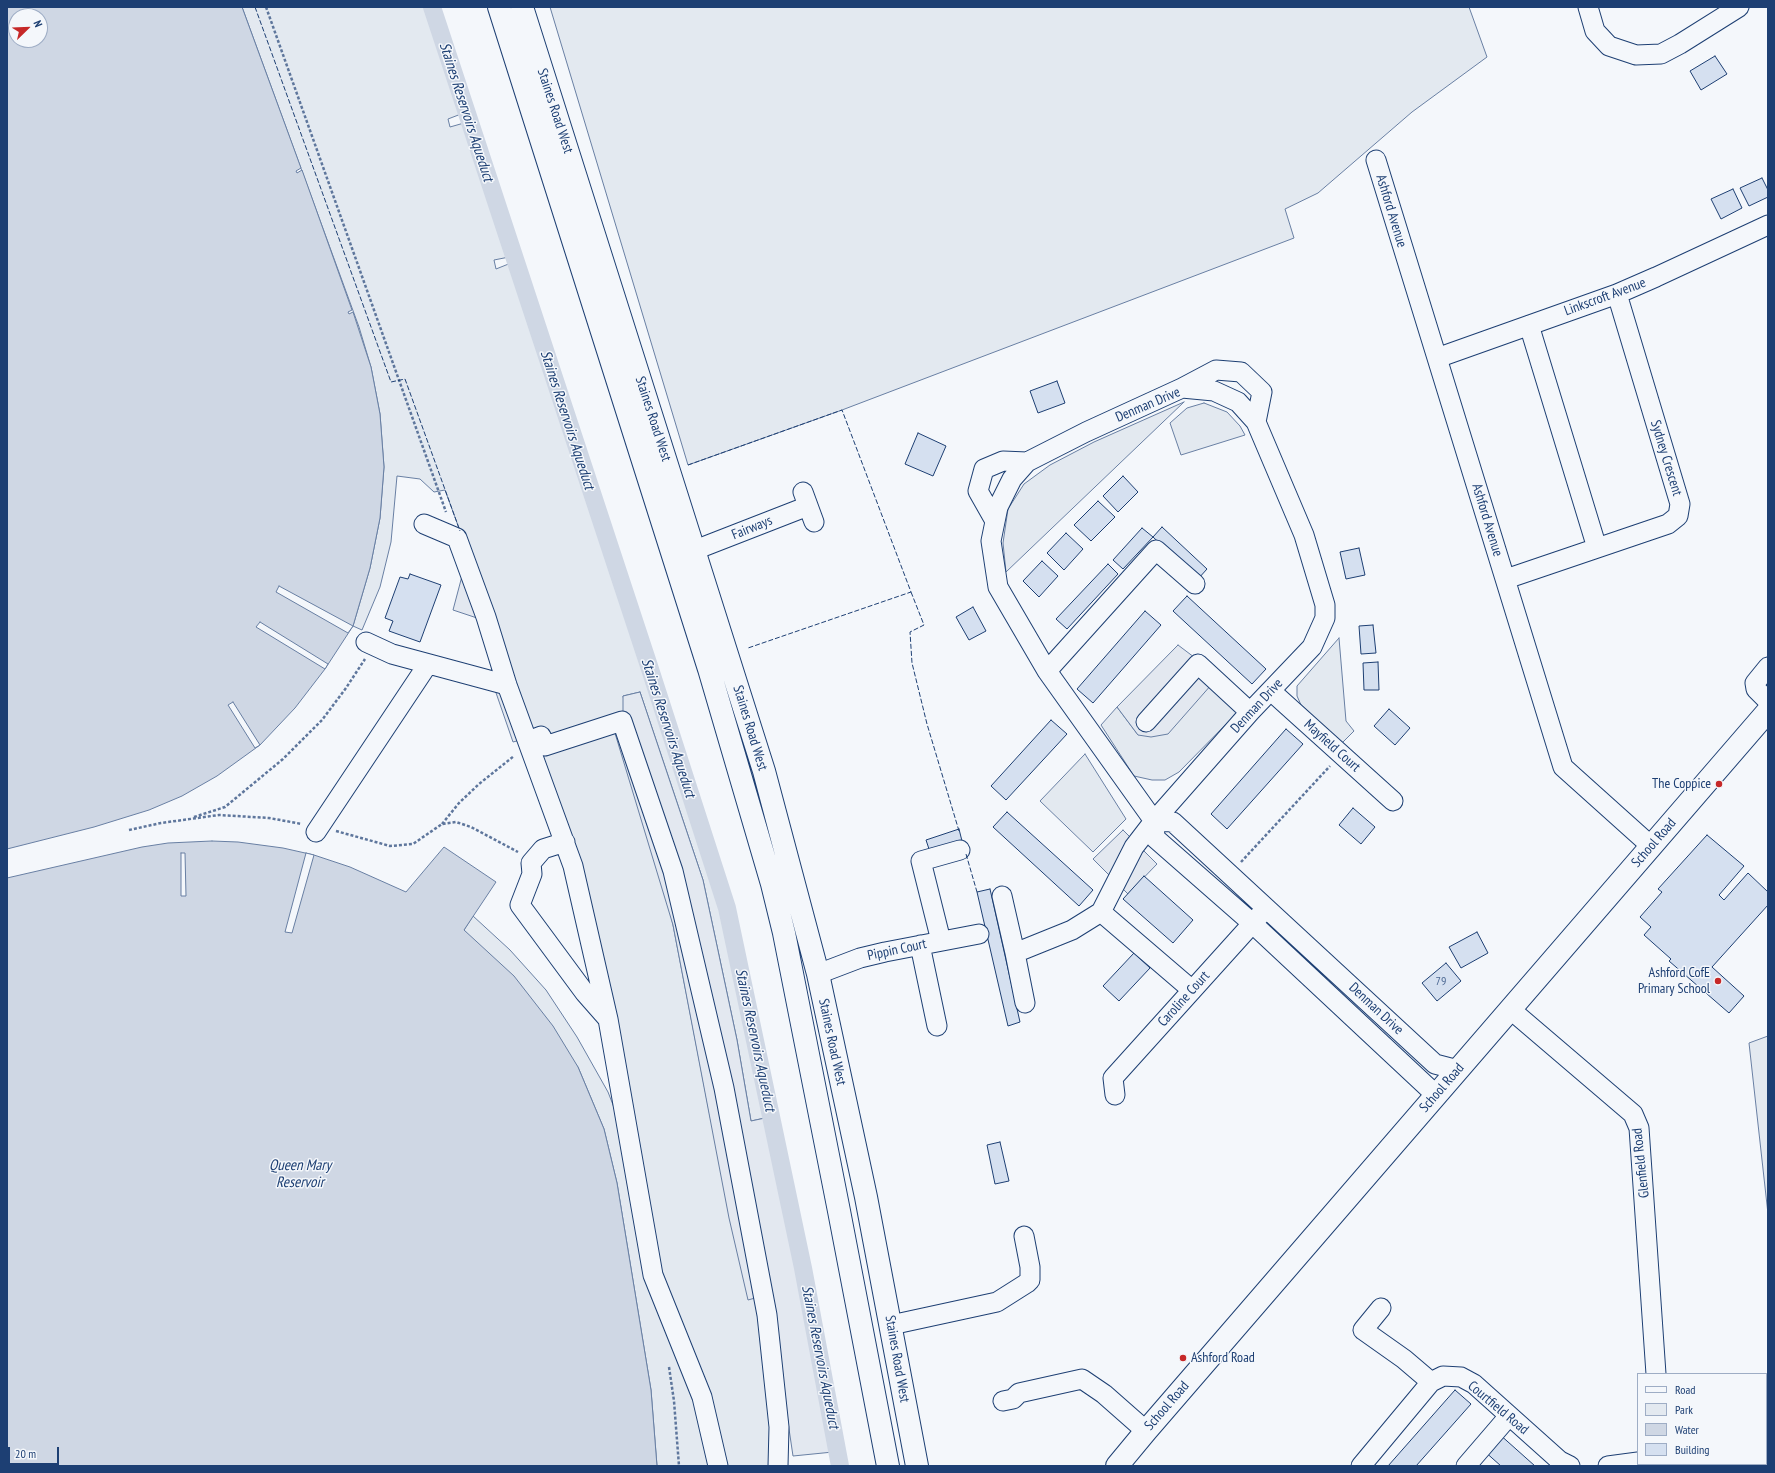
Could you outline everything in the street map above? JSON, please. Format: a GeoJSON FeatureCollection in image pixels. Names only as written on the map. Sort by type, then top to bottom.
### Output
{"type":"FeatureCollection","features":[{"type":"Feature","properties":{"kind":"main road","name":"Staines Road West"},"geometry":{"type":"LineString","coordinates":[[499,7],[709,668],[772,884],[784,933],[840,1211],[888,1466]]}},
{"type":"Feature","properties":{"kind":"main road","name":"Staines Road West"},"geometry":{"type":"LineString","coordinates":[[522,7],[764,771],[818,974],[864,1190],[917,1466]]}},
{"type":"Feature","properties":{"kind":"main road","name":"School Road"},"geometry":{"type":"LineString","coordinates":[[1118,1466],[1146,1431],[1768,711]]}},
{"type":"Feature","properties":{"kind":"street"},"geometry":{"type":"LineString","coordinates":[[1588,7],[1595,31],[1609,46],[1636,55],[1661,54],[1680,44],[1739,7]]}},
{"type":"Feature","properties":{"kind":"street","name":"Ashford Avenue"},"geometry":{"type":"LineString","coordinates":[[1376,160],[1563,767],[1651,846]]}},
{"type":"Feature","properties":{"kind":"street","name":"Linkscroft Avenue"},"geometry":{"type":"LineString","coordinates":[[1437,358],[1617,294],[1656,278],[1768,225]]}},
{"type":"Feature","properties":{"kind":"street","name":"Sydney Crescent"},"geometry":{"type":"LineString","coordinates":[[1506,579],[1668,524],[1678,516],[1680,504],[1617,294]]}},
{"type":"Feature","properties":{"kind":"street"},"geometry":{"type":"LineString","coordinates":[[1529,325],[1597,548]]}},
{"type":"Feature","properties":{"kind":"street"},"geometry":{"type":"LineString","coordinates":[[1182,388],[1216,370],[1241,372],[1262,392],[1256,422]]}},
{"type":"Feature","properties":{"kind":"street","name":"Denman Drive"},"geometry":{"type":"LineString","coordinates":[[1154,821],[1250,712],[1312,647],[1325,618],[1325,605],[1304,534],[1256,422],[1238,402],[1214,391],[1182,388],[1086,432],[1027,462],[1012,478],[998,507],[991,541],[998,587],[1047,671],[1154,821],[1155,838],[1252,923],[1436,1095]]}},
{"type":"Feature","properties":{"kind":"street"},"geometry":{"type":"LineString","coordinates":[[995,521],[978,490],[984,469],[1003,461],[1027,462]]}},
{"type":"Feature","properties":{"kind":"street","name":"Fairways"},"geometry":{"type":"LineString","coordinates":[[695,550],[808,507]]}},
{"type":"Feature","properties":{"kind":"street"},"geometry":{"type":"LineString","coordinates":[[424,524],[457,538],[486,617],[506,685],[529,743],[573,866],[608,1019],[652,1275],[702,1397],[718,1466]]}},
{"type":"Feature","properties":{"kind":"street"},"geometry":{"type":"LineString","coordinates":[[1047,671],[1156,550],[1195,584]]}},
{"type":"Feature","properties":{"kind":"street"},"geometry":{"type":"LineString","coordinates":[[370,644],[392,654],[506,685]]}},
{"type":"Feature","properties":{"kind":"street"},"geometry":{"type":"LineString","coordinates":[[316,832],[428,664]]}},
{"type":"Feature","properties":{"kind":"street"},"geometry":{"type":"LineString","coordinates":[[1146,722],[1198,664],[1250,712]]}},
{"type":"Feature","properties":{"kind":"street"},"geometry":{"type":"LineString","coordinates":[[1768,667],[1755,683],[1756,689],[1768,701]]}},
{"type":"Feature","properties":{"kind":"street","name":"Mayfield Court"},"geometry":{"type":"LineString","coordinates":[[1271,691],[1393,801]]}},
{"type":"Feature","properties":{"kind":"street"},"geometry":{"type":"LineString","coordinates":[[529,743],[541,736],[545,746],[622,721],[673,872],[724,1088],[767,1314],[779,1427],[778,1466]]}},
{"type":"Feature","properties":{"kind":"street"},"geometry":{"type":"LineString","coordinates":[[1015,953],[1072,930],[1101,912],[1134,846],[1154,821]]}},
{"type":"Feature","properties":{"kind":"street","name":"Denman Drive"},"geometry":{"type":"LineString","coordinates":[[1154,821],[1173,822],[1435,1064],[1458,1070]]}},
{"type":"Feature","properties":{"kind":"street"},"geometry":{"type":"LineString","coordinates":[[565,842],[543,848],[531,863],[532,874],[520,905],[585,993],[608,1019]]}},
{"type":"Feature","properties":{"kind":"street"},"geometry":{"type":"LineString","coordinates":[[941,941],[921,861],[960,850]]}},
{"type":"Feature","properties":{"kind":"street"},"geometry":{"type":"LineString","coordinates":[[1002,896],[1025,1003]]}},
{"type":"Feature","properties":{"kind":"street","name":"Caroline Court"},"geometry":{"type":"LineString","coordinates":[[1115,1095],[1113,1078],[1266,908]]}},
{"type":"Feature","properties":{"kind":"street"},"geometry":{"type":"LineString","coordinates":[[1101,912],[1192,990]]}},
{"type":"Feature","properties":{"kind":"street","name":"Pippin Court"},"geometry":{"type":"LineString","coordinates":[[818,974],[860,958],[979,934]]}},
{"type":"Feature","properties":{"kind":"street"},"geometry":{"type":"LineString","coordinates":[[920,945],[938,1026]]}},
{"type":"Feature","properties":{"kind":"street","name":"Glenfield Road"},"geometry":{"type":"LineString","coordinates":[[1510,1009],[1633,1114],[1639,1128],[1656,1373]]}},
{"type":"Feature","properties":{"kind":"street"},"geometry":{"type":"LineString","coordinates":[[891,1325],[997,1302],[1027,1283],[1030,1280],[1030,1267],[1024,1236]]}},
{"type":"Feature","properties":{"kind":"street"},"geometry":{"type":"LineString","coordinates":[[1361,1466],[1431,1382],[1404,1359],[1363,1330],[1381,1308]]}},
{"type":"Feature","properties":{"kind":"street","name":"Courtfield Road"},"geometry":{"type":"LineString","coordinates":[[1431,1382],[1443,1376],[1461,1377],[1474,1384],[1560,1461],[1570,1466]]}},
{"type":"Feature","properties":{"kind":"street"},"geometry":{"type":"LineString","coordinates":[[1003,1401],[1013,1399],[1019,1393],[1082,1379],[1104,1394],[1146,1431]]}},
{"type":"Feature","properties":{"kind":"street"},"geometry":{"type":"LineString","coordinates":[[1466,1466],[1509,1416]]}},
{"type":"Feature","properties":{"kind":"street"},"geometry":{"type":"LineString","coordinates":[[1608,1466],[1637,1462]]}},
{"type":"Feature","properties":{"kind":"path"},"geometry":{"type":"LineString","coordinates":[[266,7],[446,512]]}},
{"type":"Feature","properties":{"kind":"path"},"geometry":{"type":"LineString","coordinates":[[188,819],[225,807],[283,759],[322,720],[346,688],[370,644]]}},
{"type":"Feature","properties":{"kind":"path"},"geometry":{"type":"LineString","coordinates":[[442,824],[458,804],[479,784],[529,743]]}},
{"type":"Feature","properties":{"kind":"path"},"geometry":{"type":"LineString","coordinates":[[1230,874],[1341,754]]}},
{"type":"Feature","properties":{"kind":"path"},"geometry":{"type":"LineString","coordinates":[[669,1364],[674,1401],[679,1466]]}},
{"type":"Feature","properties":{"kind":"green space"},"geometry":{"type":"Polygon","coordinates":[[[242,7],[426,7],[461,114],[448,119],[450,127],[464,123],[509,257],[494,260],[496,269],[511,263],[720,906],[765,1118],[751,1121],[737,1040],[703,880],[640,692],[623,696],[673,925],[711,1121],[718,1135],[760,1316],[769,1401],[771,1466],[724,1466],[664,1284],[630,1092],[533,730],[445,490],[434,492],[420,479],[397,476],[391,542],[380,587],[362,630],[353,626],[370,568],[380,518],[384,467],[380,414],[371,367],[359,327],[242,7]]]}},
{"type":"Feature","properties":{"kind":"green space"},"geometry":{"type":"Polygon","coordinates":[[[550,7],[1469,7],[1487,57],[1412,112],[1318,193],[1285,209],[1294,238],[842,410],[688,465],[550,7]]]}},
{"type":"Feature","properties":{"kind":"green space"},"geometry":{"type":"Polygon","coordinates":[[[1184,402],[1006,572],[1003,543],[1008,509],[1024,484],[1050,465],[1094,442],[1184,402]]]}},
{"type":"Feature","properties":{"kind":"green space"},"geometry":{"type":"Polygon","coordinates":[[[1204,403],[1227,412],[1240,426],[1245,435],[1181,455],[1170,423],[1187,408],[1204,403]]]}},
{"type":"Feature","properties":{"kind":"green space"},"geometry":{"type":"Polygon","coordinates":[[[1339,638],[1346,721],[1354,731],[1342,743],[1301,705],[1297,696],[1297,686],[1339,638]]]}},
{"type":"Feature","properties":{"kind":"green space"},"geometry":{"type":"Polygon","coordinates":[[[1219,676],[1241,709],[1179,772],[1165,780],[1152,780],[1134,776],[1101,725],[1117,707],[1138,735],[1219,676]]]}},
{"type":"Feature","properties":{"kind":"green space"},"geometry":{"type":"Polygon","coordinates":[[[1085,754],[1126,819],[1093,852],[1040,801],[1085,754]]]}},
{"type":"Feature","properties":{"kind":"green space"},"geometry":{"type":"Polygon","coordinates":[[[473,916],[510,950],[546,990],[577,1037],[608,1092],[622,1128],[711,1466],[657,1466],[651,1390],[617,1183],[604,1129],[578,1067],[464,930],[473,916]]]}},
{"type":"Feature","properties":{"kind":"green space"},"geometry":{"type":"Polygon","coordinates":[[[1768,1036],[1768,1214],[1749,1043],[1768,1036]]]}},
{"type":"Feature","properties":{"kind":"shaded area"},"geometry":{"type":"Polygon","coordinates":[[[466,561],[480,619],[453,610],[466,561]]]}},
{"type":"Feature","properties":{"kind":"shaded area"},"geometry":{"type":"Polygon","coordinates":[[[1178,645],[1219,676],[1168,734],[1151,737],[1138,735],[1117,707],[1178,645]]]}},
{"type":"Feature","properties":{"kind":"shaded area"},"geometry":{"type":"Polygon","coordinates":[[[500,676],[524,739],[513,742],[494,687],[500,676]]]}},
{"type":"Feature","properties":{"kind":"shaded area"},"geometry":{"type":"Polygon","coordinates":[[[640,692],[703,880],[737,1040],[751,1121],[765,1118],[833,1452],[793,1456],[769,1294],[748,1300],[729,1218],[673,925],[611,720],[623,714],[623,696],[640,692]]]}},
{"type":"Feature","properties":{"kind":"shaded area"},"geometry":{"type":"Polygon","coordinates":[[[1123,830],[1157,864],[1128,894],[1093,859],[1123,830]]]}},
{"type":"Feature","properties":{"kind":"water"},"geometry":{"type":"Polygon","coordinates":[[[7,7],[242,7],[301,168],[296,171],[297,173],[302,170],[352,310],[348,312],[349,314],[353,312],[371,367],[380,414],[384,467],[380,518],[370,568],[353,626],[325,669],[295,708],[260,745],[217,776],[182,796],[149,810],[94,827],[7,849],[7,7]]]}},
{"type":"Feature","properties":{"kind":"water","name":"Queen Mary Reservoir"},"geometry":{"type":"Polygon","coordinates":[[[212,841],[238,842],[283,848],[314,855],[350,867],[406,892],[444,847],[496,882],[464,930],[514,976],[553,1026],[578,1067],[604,1129],[617,1183],[651,1390],[657,1466],[7,1466],[7,878],[142,847],[168,843],[212,841]]]}},
{"type":"Feature","properties":{"kind":"pier"},"geometry":{"type":"Polygon","coordinates":[[[279,586],[353,626],[348,633],[276,592],[279,586]]]}},
{"type":"Feature","properties":{"kind":"pier"},"geometry":{"type":"Polygon","coordinates":[[[260,622],[328,664],[325,669],[256,627],[260,622]]]}},
{"type":"Feature","properties":{"kind":"pier"},"geometry":{"type":"Polygon","coordinates":[[[233,702],[260,745],[255,748],[228,705],[233,702]]]}},
{"type":"Feature","properties":{"kind":"pier"},"geometry":{"type":"Polygon","coordinates":[[[181,853],[185,853],[186,896],[181,896],[181,853]]]}},
{"type":"Feature","properties":{"kind":"pier"},"geometry":{"type":"Polygon","coordinates":[[[306,853],[314,855],[292,933],[285,932],[306,853]]]}},
{"type":"Feature","properties":{"kind":"building"},"geometry":{"type":"Polygon","coordinates":[[[1715,56],[1727,74],[1701,90],[1690,71],[1715,56]]]}},
{"type":"Feature","properties":{"kind":"building"},"geometry":{"type":"Polygon","coordinates":[[[1762,178],[1768,190],[1768,197],[1749,206],[1740,188],[1762,178]]]}},
{"type":"Feature","properties":{"kind":"building"},"geometry":{"type":"Polygon","coordinates":[[[1733,189],[1742,208],[1721,219],[1711,199],[1733,189]]]}},
{"type":"Feature","properties":{"kind":"building"},"geometry":{"type":"Polygon","coordinates":[[[1057,381],[1065,403],[1038,413],[1030,391],[1057,381]]]}},
{"type":"Feature","properties":{"kind":"building"},"geometry":{"type":"Polygon","coordinates":[[[918,433],[946,446],[933,476],[905,464],[918,433]]]}},
{"type":"Feature","properties":{"kind":"building"},"geometry":{"type":"Polygon","coordinates":[[[1123,476],[1138,492],[1118,512],[1103,496],[1123,476]]]}},
{"type":"Feature","properties":{"kind":"building"},"geometry":{"type":"Polygon","coordinates":[[[1098,501],[1115,517],[1091,541],[1074,525],[1098,501]]]}},
{"type":"Feature","properties":{"kind":"building"},"geometry":{"type":"Polygon","coordinates":[[[1162,527],[1207,569],[1198,579],[1153,537],[1162,527]]]}},
{"type":"Feature","properties":{"kind":"building"},"geometry":{"type":"Polygon","coordinates":[[[1142,528],[1153,537],[1123,569],[1113,560],[1142,528]]]}},
{"type":"Feature","properties":{"kind":"building"},"geometry":{"type":"Polygon","coordinates":[[[1066,533],[1083,549],[1064,570],[1047,553],[1066,533]]]}},
{"type":"Feature","properties":{"kind":"building"},"geometry":{"type":"Polygon","coordinates":[[[1359,548],[1365,575],[1346,579],[1340,552],[1359,548]]]}},
{"type":"Feature","properties":{"kind":"building"},"geometry":{"type":"Polygon","coordinates":[[[1042,561],[1058,576],[1039,597],[1023,581],[1042,561]]]}},
{"type":"Feature","properties":{"kind":"building"},"geometry":{"type":"Polygon","coordinates":[[[1108,564],[1118,574],[1067,629],[1056,619],[1108,564]]]}},
{"type":"Feature","properties":{"kind":"building"},"geometry":{"type":"Polygon","coordinates":[[[410,574],[441,585],[420,642],[389,631],[393,621],[385,618],[400,577],[408,579],[410,574]]]}},
{"type":"Feature","properties":{"kind":"building"},"geometry":{"type":"Polygon","coordinates":[[[1187,596],[1266,669],[1252,684],[1173,611],[1187,596]]]}},
{"type":"Feature","properties":{"kind":"building"},"geometry":{"type":"Polygon","coordinates":[[[973,607],[986,631],[969,640],[956,617],[973,607]]]}},
{"type":"Feature","properties":{"kind":"building"},"geometry":{"type":"Polygon","coordinates":[[[1145,611],[1161,625],[1093,703],[1077,689],[1145,611]]]}},
{"type":"Feature","properties":{"kind":"building"},"geometry":{"type":"Polygon","coordinates":[[[1373,625],[1376,653],[1361,654],[1359,626],[1373,625]]]}},
{"type":"Feature","properties":{"kind":"building"},"geometry":{"type":"Polygon","coordinates":[[[1378,662],[1379,690],[1364,690],[1363,663],[1378,662]]]}},
{"type":"Feature","properties":{"kind":"building"},"geometry":{"type":"Polygon","coordinates":[[[1389,709],[1410,728],[1395,745],[1374,726],[1389,709]]]}},
{"type":"Feature","properties":{"kind":"building"},"geometry":{"type":"Polygon","coordinates":[[[1051,720],[1067,734],[1006,800],[991,786],[1051,720]]]}},
{"type":"Feature","properties":{"kind":"building"},"geometry":{"type":"Polygon","coordinates":[[[1286,729],[1303,744],[1227,829],[1211,814],[1286,729]]]}},
{"type":"Feature","properties":{"kind":"building"},"geometry":{"type":"Polygon","coordinates":[[[1353,808],[1375,827],[1361,844],[1339,825],[1353,808]]]}},
{"type":"Feature","properties":{"kind":"building"},"geometry":{"type":"Polygon","coordinates":[[[1007,812],[1093,890],[1079,906],[993,827],[1007,812]]]}},
{"type":"Feature","properties":{"kind":"building"},"geometry":{"type":"Polygon","coordinates":[[[959,829],[962,841],[930,852],[926,840],[959,829]]]}},
{"type":"Feature","properties":{"kind":"building","name":"Ashford CofE Primary School"},"geometry":{"type":"Polygon","coordinates":[[[1707,835],[1744,866],[1719,895],[1724,900],[1748,873],[1768,892],[1768,905],[1712,967],[1744,996],[1729,1013],[1669,961],[1671,959],[1644,935],[1651,927],[1640,917],[1662,892],[1658,889],[1707,835]]]}},
{"type":"Feature","properties":{"kind":"building"},"geometry":{"type":"Polygon","coordinates":[[[1144,876],[1193,920],[1173,943],[1123,899],[1144,876]]]}},
{"type":"Feature","properties":{"kind":"building"},"geometry":{"type":"Polygon","coordinates":[[[990,889],[1020,1022],[1008,1026],[977,892],[990,889]]]}},
{"type":"Feature","properties":{"kind":"building"},"geometry":{"type":"Polygon","coordinates":[[[1477,932],[1488,953],[1461,968],[1449,947],[1477,932]]]}},
{"type":"Feature","properties":{"kind":"building"},"geometry":{"type":"Polygon","coordinates":[[[1134,953],[1150,968],[1119,1001],[1103,986],[1134,953]]]}},
{"type":"Feature","properties":{"kind":"building"},"geometry":{"type":"Polygon","coordinates":[[[1446,963],[1461,981],[1437,1001],[1422,983],[1446,963]]]}},
{"type":"Feature","properties":{"kind":"building"},"geometry":{"type":"Polygon","coordinates":[[[1000,1142],[1009,1181],[995,1184],[987,1145],[1000,1142]]]}},
{"type":"Feature","properties":{"kind":"building"},"geometry":{"type":"Polygon","coordinates":[[[1455,1390],[1471,1404],[1416,1466],[1388,1466],[1455,1390]]]}},
{"type":"Feature","properties":{"kind":"building"},"geometry":{"type":"Polygon","coordinates":[[[1498,1433],[1535,1466],[1501,1466],[1483,1450],[1498,1433]]]}},
{"type":"Feature","properties":{"kind":"waterway","name":"Staines Reservoirs Aqueduct"},"geometry":{"type":"LineString","coordinates":[[432,7],[727,908],[803,1268],[840,1466]]}},
{"type":"Feature","properties":{"kind":"fence"},"geometry":{"type":"LineString","coordinates":[[255,7],[391,382],[405,379],[460,531]]}},
{"type":"Feature","properties":{"kind":"fence"},"geometry":{"type":"LineString","coordinates":[[688,465],[842,410],[911,592],[748,648]]}},
{"type":"Feature","properties":{"kind":"fence"},"geometry":{"type":"LineString","coordinates":[[911,592],[924,625],[910,632],[912,663],[927,724],[959,831]]}},
{"type":"Feature","properties":{"kind":"fence"},"geometry":{"type":"LineString","coordinates":[[966,854],[977,892]]}},
{"type":"Feature","properties":{"kind":"place","name":"The Coppice"},"geometry":{"type":"Point","coordinates":[1719,784]}},
{"type":"Feature","properties":{"kind":"place","name":"Ashford CofE Primary School"},"geometry":{"type":"Point","coordinates":[1718,981]}},
{"type":"Feature","properties":{"kind":"place","name":"Ashford Road"},"geometry":{"type":"Point","coordinates":[1183,1358]}}]}
